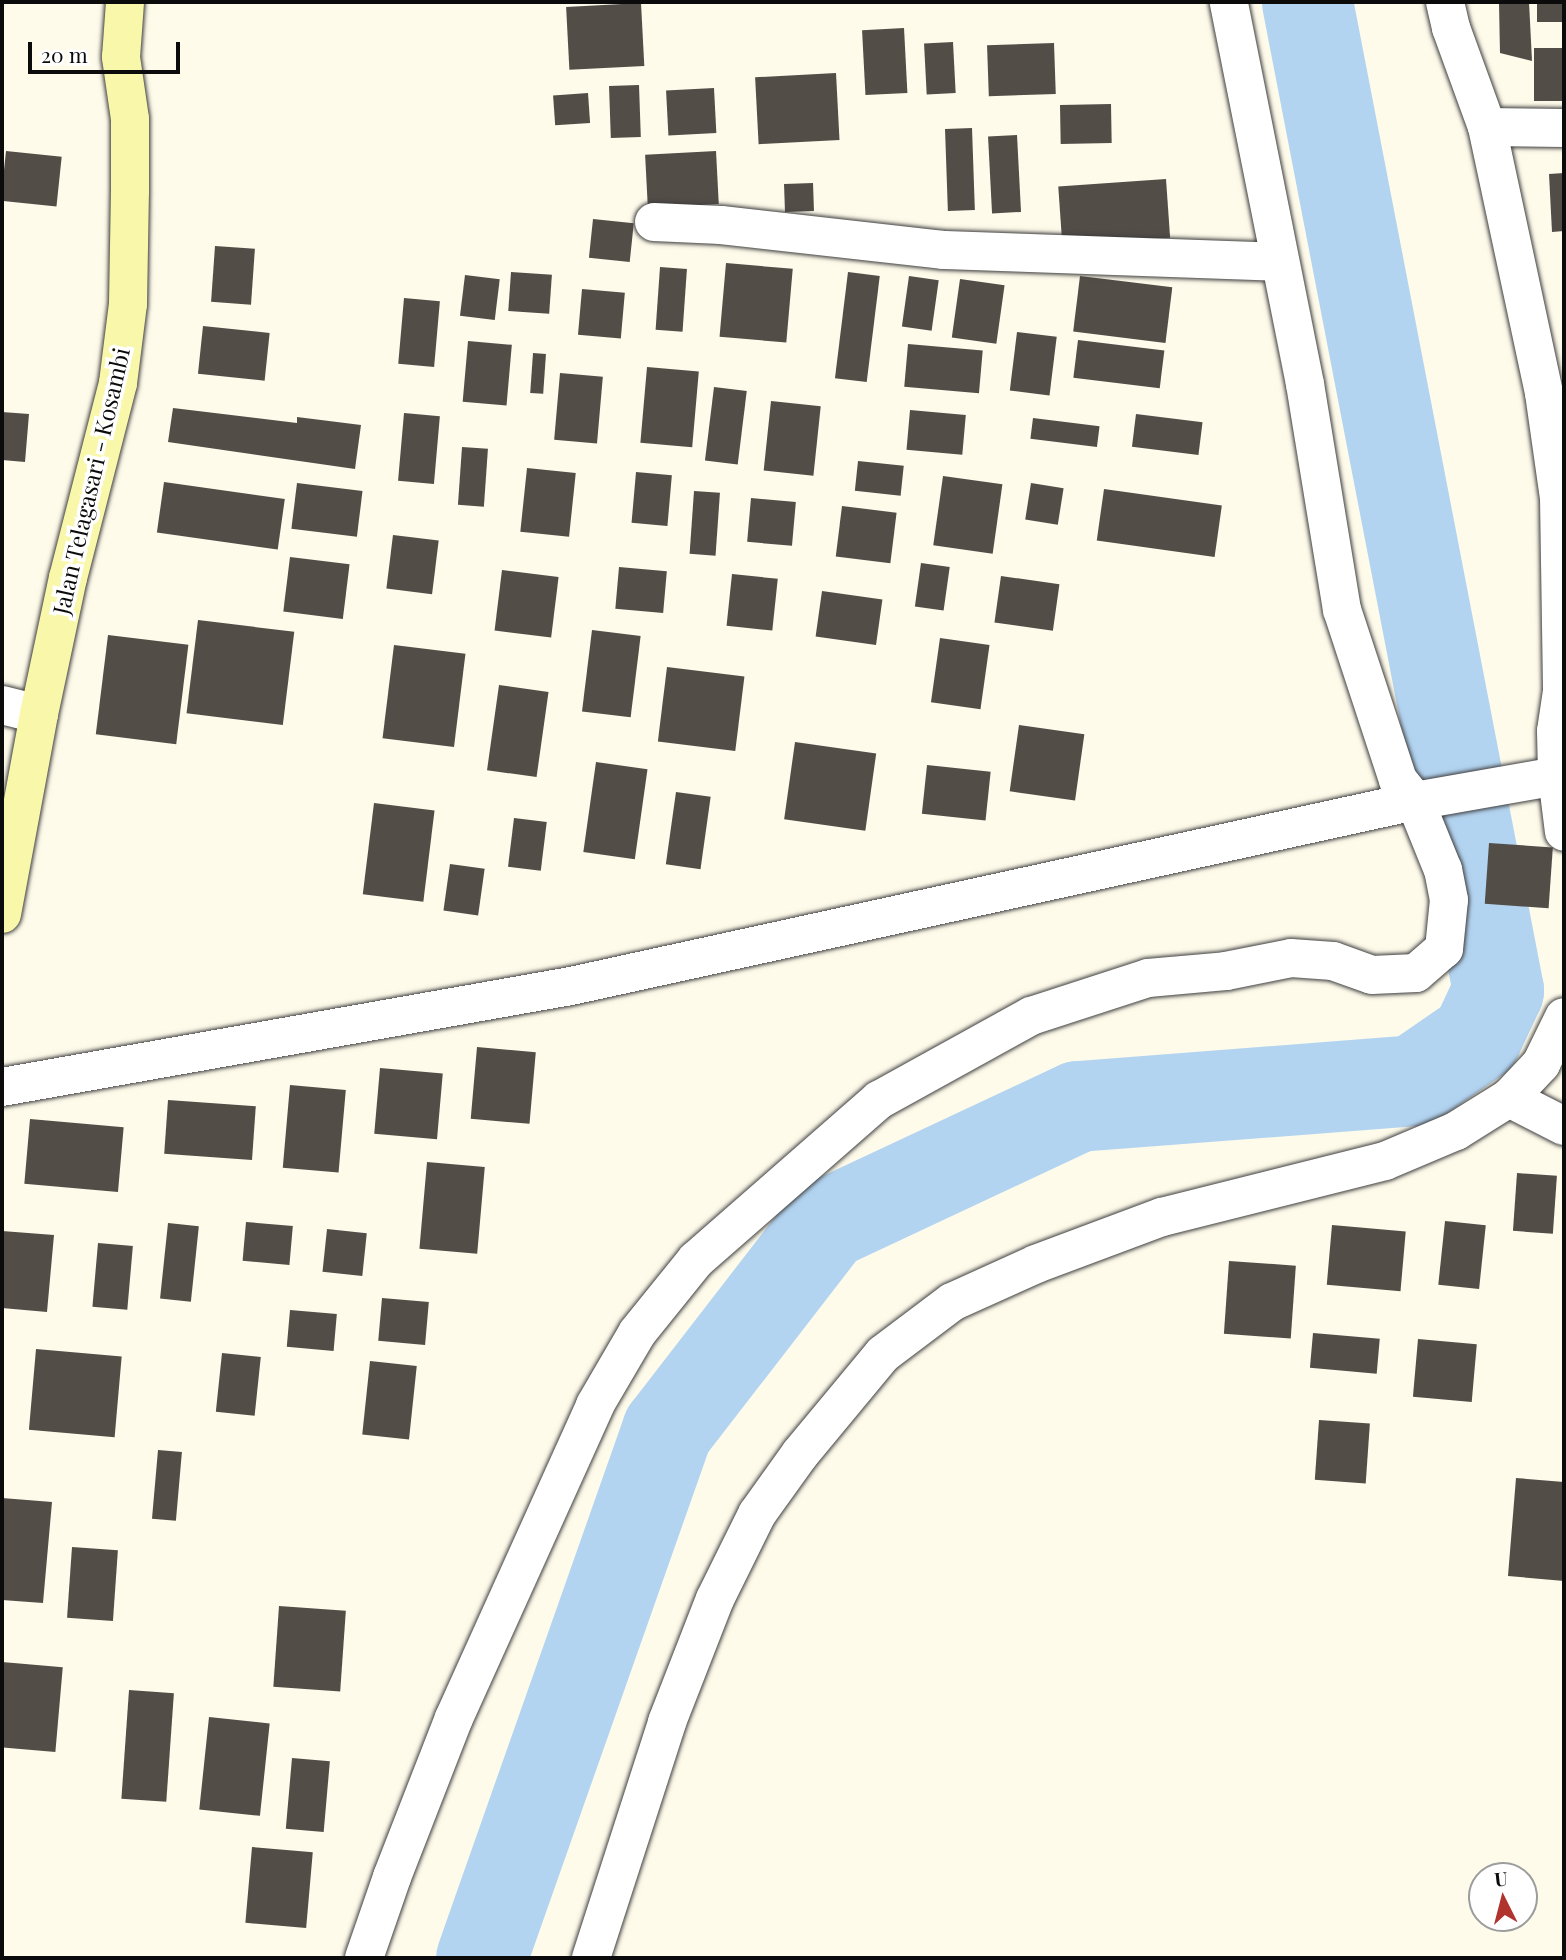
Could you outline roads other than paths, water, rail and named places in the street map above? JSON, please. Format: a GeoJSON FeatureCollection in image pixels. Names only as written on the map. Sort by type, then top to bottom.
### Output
{"type":"FeatureCollection","features":[{"type":"Feature","properties":{"kind":"main road","name":"Jalan Telagasari - Kosambi"},"geometry":{"type":"LineString","coordinates":[[2,914],[39,714],[96,465],[118,383],[126,317],[130,119],[121,57],[125,2]]}},
{"type":"Feature","properties":{"kind":"street"},"geometry":{"type":"LineString","coordinates":[[364,1958],[391,1877],[454,1718],[584,1429],[637,1333],[695,1260],[879,1100],[1031,1016],[1148,978],[1226,971],[1291,958],[1333,961],[1372,975],[1416,974],[1444,948],[1449,923],[1449,900],[1426,799],[1398,780],[1342,610],[1305,384],[1229,2]]}},
{"type":"Feature","properties":{"kind":"street"},"geometry":{"type":"LineString","coordinates":[[1445,2],[1451,28],[1487,127],[1544,393],[1559,498],[1562,691],[1560,730],[1540,780],[1564,832]]}},
{"type":"Feature","properties":{"kind":"street"},"geometry":{"type":"LineString","coordinates":[[1487,127],[1564,128]]}},
{"type":"Feature","properties":{"kind":"street"},"geometry":{"type":"LineString","coordinates":[[654,222],[721,225],[943,250],[1279,262]]}},
{"type":"Feature","properties":{"kind":"street"},"geometry":{"type":"LineString","coordinates":[[2,705],[39,714]]}},
{"type":"Feature","properties":{"kind":"street"},"geometry":{"type":"LineString","coordinates":[[2,1087],[571,986],[1426,799],[1540,780]]}},
{"type":"Feature","properties":{"kind":"street"},"geometry":{"type":"LineString","coordinates":[[591,1958],[667,1722],[715,1599],[757,1514],[800,1454],[883,1354],[952,1302],[1036,1264],[1162,1217],[1385,1161],[1456,1131],[1508,1098],[1541,1065],[1564,1017]]}},
{"type":"Feature","properties":{"kind":"street"},"geometry":{"type":"LineString","coordinates":[[1508,1098],[1564,1126]]}},
{"type":"Feature","properties":{"kind":"waterway"},"geometry":{"type":"LineString","coordinates":[[481,1958],[667,1430],[826,1224],[1078,1106],[1414,1080],[1476,1037],[1498,990],[1307,2]]}}]}
